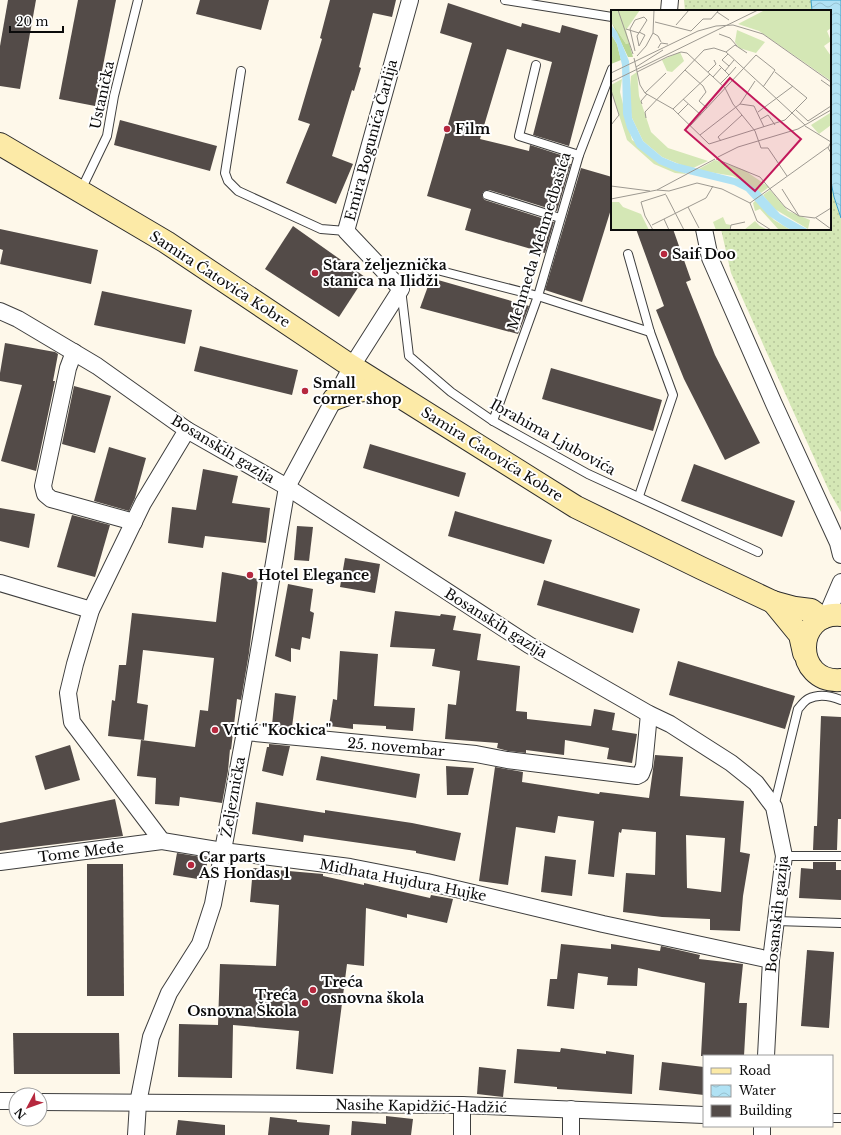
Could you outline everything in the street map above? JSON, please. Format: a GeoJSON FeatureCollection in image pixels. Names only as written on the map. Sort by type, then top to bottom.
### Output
{"type":"FeatureCollection","features":[{"type":"Feature","properties":{"kind":"main road","name":"Samira Ćatovića Kobre"},"geometry":{"type":"LineString","coordinates":[[0,144],[166,242],[352,366],[576,507],[773,602],[795,608],[810,610],[829,617]]}},
{"type":"Feature","properties":{"kind":"main road"},"geometry":{"type":"LineString","coordinates":[[334,399],[364,389],[379,390],[399,396]]}},
{"type":"Feature","properties":{"kind":"main road"},"geometry":{"type":"LineString","coordinates":[[773,602],[800,635],[808,663],[815,672],[824,678],[835,681],[841,680]]}},
{"type":"Feature","properties":{"kind":"main road"},"geometry":{"type":"LineString","coordinates":[[804,653],[804,644],[808,633],[815,623],[829,617]]}},
{"type":"Feature","properties":{"kind":"street","name":"Emira Bogunića Čarlija"},"geometry":{"type":"LineString","coordinates":[[401,289],[346,231],[410,0]]}},
{"type":"Feature","properties":{"kind":"street"},"geometry":{"type":"LineString","coordinates":[[669,10],[670,0]]}},
{"type":"Feature","properties":{"kind":"street"},"geometry":{"type":"LineString","coordinates":[[704,230],[710,258],[774,404],[838,543],[841,555]]}},
{"type":"Feature","properties":{"kind":"street"},"geometry":{"type":"LineString","coordinates":[[352,366],[401,289]]}},
{"type":"Feature","properties":{"kind":"street","name":"Bosanskih gazija"},"geometry":{"type":"LineString","coordinates":[[0,311],[18,319],[97,366],[188,430],[287,487],[529,645],[649,714],[670,724],[731,762],[756,783],[774,807],[784,856],[771,960],[766,1055]]}},
{"type":"Feature","properties":{"kind":"street"},"geometry":{"type":"LineString","coordinates":[[74,352],[68,368],[43,486],[45,494],[51,499],[134,522]]}},
{"type":"Feature","properties":{"kind":"street","name":"Željeznička"},"geometry":{"type":"LineString","coordinates":[[136,1135],[138,1103],[151,1037],[169,993],[200,944],[213,904],[245,732],[287,487],[352,366]]}},
{"type":"Feature","properties":{"kind":"street"},"geometry":{"type":"LineString","coordinates":[[162,841],[72,722],[68,693],[91,610],[143,503],[188,430]]}},
{"type":"Feature","properties":{"kind":"street"},"geometry":{"type":"LineString","coordinates":[[0,582],[91,610]]}},
{"type":"Feature","properties":{"kind":"street"},"geometry":{"type":"LineString","coordinates":[[829,617],[841,582]]}},
{"type":"Feature","properties":{"kind":"street","name":"25. novembar"},"geometry":{"type":"LineString","coordinates":[[245,732],[476,754],[515,761],[637,776],[641,774],[644,766],[649,714]]}},
{"type":"Feature","properties":{"kind":"street","name":"Midhata Hujdura Hujke"},"geometry":{"type":"LineString","coordinates":[[162,841],[223,851],[350,867],[427,882],[602,924],[771,960]]}},
{"type":"Feature","properties":{"kind":"street","name":"Tome Međe"},"geometry":{"type":"LineString","coordinates":[[0,862],[162,841]]}},
{"type":"Feature","properties":{"kind":"street","name":"Nasihe Kapidžić-Hadžić"},"geometry":{"type":"LineString","coordinates":[[48,1102],[462,1105],[703,1115]]}},
{"type":"Feature","properties":{"kind":"street"},"geometry":{"type":"LineString","coordinates":[[462,1105],[462,1135]]}},
{"type":"Feature","properties":{"kind":"street"},"geometry":{"type":"LineString","coordinates":[[571,1109],[571,1135]]}},
{"type":"Feature","properties":{"kind":"lane","name":"Ustanička"},"geometry":{"type":"LineString","coordinates":[[80,191],[107,136],[114,96],[138,0]]}},
{"type":"Feature","properties":{"kind":"lane"},"geometry":{"type":"LineString","coordinates":[[505,0],[611,17]]}},
{"type":"Feature","properties":{"kind":"lane"},"geometry":{"type":"LineString","coordinates":[[536,65],[519,136],[578,155]]}},
{"type":"Feature","properties":{"kind":"lane"},"geometry":{"type":"LineString","coordinates":[[241,71],[225,173],[228,181],[238,191],[321,229],[346,231]]}},
{"type":"Feature","properties":{"kind":"lane","name":"Mehmeda Mehmedbašića"},"geometry":{"type":"LineString","coordinates":[[493,421],[538,296],[578,155],[611,72]]}},
{"type":"Feature","properties":{"kind":"lane"},"geometry":{"type":"LineString","coordinates":[[487,195],[560,218]]}},
{"type":"Feature","properties":{"kind":"lane"},"geometry":{"type":"LineString","coordinates":[[628,254],[650,332],[673,395],[639,496]]}},
{"type":"Feature","properties":{"kind":"lane"},"geometry":{"type":"LineString","coordinates":[[401,289],[420,273],[428,270],[437,270],[538,296],[650,332]]}},
{"type":"Feature","properties":{"kind":"lane","name":"Ibrahima Ljubovića"},"geometry":{"type":"LineString","coordinates":[[401,289],[409,356],[451,392],[493,421],[588,474],[639,496],[758,552]]}},
{"type":"Feature","properties":{"kind":"lane"},"geometry":{"type":"LineString","coordinates":[[774,807],[798,709],[807,700],[818,696],[833,697],[841,700]]}},
{"type":"Feature","properties":{"kind":"lane"},"geometry":{"type":"LineString","coordinates":[[784,856],[841,856]]}},
{"type":"Feature","properties":{"kind":"lane"},"geometry":{"type":"LineString","coordinates":[[776,921],[841,923]]}},
{"type":"Feature","properties":{"kind":"green space"},"geometry":{"type":"Polygon","coordinates":[[[684,0],[811,0],[812,10],[685,10],[684,0]]]}},
{"type":"Feature","properties":{"kind":"green space"},"geometry":{"type":"Polygon","coordinates":[[[831,182],[834,198],[841,218],[841,512],[830,493],[731,273],[721,230],[831,230],[831,182]]]}},
{"type":"Feature","properties":{"kind":"water"},"geometry":{"type":"Polygon","coordinates":[[[811,0],[841,0],[841,218],[831,182],[831,10],[812,10],[811,0]]]}},
{"type":"Feature","properties":{"kind":"building"},"geometry":{"type":"Polygon","coordinates":[[[8,0],[36,0],[20,89],[0,86],[0,46],[8,0]]]}},
{"type":"Feature","properties":{"kind":"building"},"geometry":{"type":"Polygon","coordinates":[[[78,0],[116,0],[95,106],[59,99],[78,0]]]}},
{"type":"Feature","properties":{"kind":"building"},"geometry":{"type":"Polygon","coordinates":[[[200,0],[269,0],[261,30],[196,14],[200,0]]]}},
{"type":"Feature","properties":{"kind":"building"},"geometry":{"type":"Polygon","coordinates":[[[330,0],[396,0],[392,17],[373,13],[359,67],[361,68],[354,91],[352,90],[332,156],[353,164],[336,204],[286,183],[310,124],[298,120],[322,39],[320,38],[330,0]]]}},
{"type":"Feature","properties":{"kind":"building"},"geometry":{"type":"Polygon","coordinates":[[[448,3],[521,27],[522,23],[560,33],[562,25],[598,35],[569,146],[533,135],[552,62],[507,49],[480,139],[529,151],[530,145],[567,157],[566,160],[569,161],[569,164],[571,164],[557,211],[489,190],[484,191],[482,194],[485,200],[554,222],[545,253],[465,230],[471,209],[427,196],[472,43],[440,33],[448,3]]]}},
{"type":"Feature","properties":{"kind":"building"},"geometry":{"type":"Polygon","coordinates":[[[120,120],[217,146],[210,171],[114,145],[120,120]]]}},
{"type":"Feature","properties":{"kind":"building"},"geometry":{"type":"Polygon","coordinates":[[[581,168],[611,177],[611,209],[582,302],[545,290],[581,168]]]}},
{"type":"Feature","properties":{"kind":"building","name":"Stara željeznička stanica na Ilidži"},"geometry":{"type":"Polygon","coordinates":[[[293,226],[365,277],[339,317],[265,269],[293,226]]]}},
{"type":"Feature","properties":{"kind":"building"},"geometry":{"type":"Polygon","coordinates":[[[0,229],[98,250],[91,284],[0,264],[3,250],[0,249],[0,229]]]}},
{"type":"Feature","properties":{"kind":"building"},"geometry":{"type":"Polygon","coordinates":[[[636,230],[673,230],[691,280],[686,282],[715,355],[760,443],[725,460],[684,379],[656,310],[664,306],[636,230]]]}},
{"type":"Feature","properties":{"kind":"building"},"geometry":{"type":"Polygon","coordinates":[[[431,278],[529,306],[518,334],[420,308],[431,278]]]}},
{"type":"Feature","properties":{"kind":"building"},"geometry":{"type":"Polygon","coordinates":[[[102,291],[192,310],[185,344],[94,325],[102,291]]]}},
{"type":"Feature","properties":{"kind":"building"},"geometry":{"type":"Polygon","coordinates":[[[5,343],[55,352],[58,354],[53,381],[55,381],[36,471],[1,461],[22,385],[0,381],[5,343]]]}},
{"type":"Feature","properties":{"kind":"building"},"geometry":{"type":"Polygon","coordinates":[[[200,346],[298,370],[292,395],[194,371],[200,346]]]}},
{"type":"Feature","properties":{"kind":"building"},"geometry":{"type":"Polygon","coordinates":[[[551,368],[662,400],[653,431],[542,399],[551,368]]]}},
{"type":"Feature","properties":{"kind":"building"},"geometry":{"type":"Polygon","coordinates":[[[74,386],[111,396],[95,453],[62,444],[74,386]]]}},
{"type":"Feature","properties":{"kind":"building"},"geometry":{"type":"Polygon","coordinates":[[[370,444],[466,473],[459,497],[363,468],[370,444]]]}},
{"type":"Feature","properties":{"kind":"building"},"geometry":{"type":"Polygon","coordinates":[[[109,447],[146,458],[135,498],[129,511],[94,501],[109,447]]]}},
{"type":"Feature","properties":{"kind":"building"},"geometry":{"type":"Polygon","coordinates":[[[694,464],[795,501],[782,537],[681,501],[694,464]]]}},
{"type":"Feature","properties":{"kind":"building"},"geometry":{"type":"Polygon","coordinates":[[[203,469],[238,476],[232,503],[270,508],[266,543],[205,536],[203,548],[168,543],[172,507],[196,510],[203,469]]]}},
{"type":"Feature","properties":{"kind":"building"},"geometry":{"type":"Polygon","coordinates":[[[0,508],[35,514],[29,548],[0,541],[0,508]]]}},
{"type":"Feature","properties":{"kind":"building"},"geometry":{"type":"Polygon","coordinates":[[[455,511],[552,540],[544,564],[448,536],[455,511]]]}},
{"type":"Feature","properties":{"kind":"building"},"geometry":{"type":"Polygon","coordinates":[[[72,515],[110,525],[95,577],[57,567],[72,515]]]}},
{"type":"Feature","properties":{"kind":"building"},"geometry":{"type":"Polygon","coordinates":[[[297,526],[313,527],[309,561],[294,560],[297,526]]]}},
{"type":"Feature","properties":{"kind":"building"},"geometry":{"type":"Polygon","coordinates":[[[345,558],[380,564],[375,593],[340,587],[345,558]]]}},
{"type":"Feature","properties":{"kind":"building"},"geometry":{"type":"Polygon","coordinates":[[[222,572],[258,579],[249,653],[241,700],[237,699],[228,771],[222,803],[180,797],[179,806],[155,804],[156,778],[137,776],[141,740],[195,747],[200,710],[208,711],[214,658],[143,650],[137,703],[148,705],[144,740],[108,736],[112,700],[115,701],[119,665],[126,665],[132,613],[216,622],[222,572]]]}},
{"type":"Feature","properties":{"kind":"building"},"geometry":{"type":"Polygon","coordinates":[[[544,580],[640,609],[633,633],[537,605],[544,580]]]}},
{"type":"Feature","properties":{"kind":"building"},"geometry":{"type":"Polygon","coordinates":[[[288,584],[313,589],[310,611],[314,613],[310,639],[302,637],[300,650],[291,648],[291,662],[275,656],[288,584]]]}},
{"type":"Feature","properties":{"kind":"building"},"geometry":{"type":"Polygon","coordinates":[[[395,611],[440,616],[441,614],[456,616],[453,630],[481,634],[477,660],[520,666],[516,711],[527,712],[527,719],[591,726],[594,709],[615,713],[612,730],[637,734],[632,763],[607,759],[609,748],[565,740],[564,755],[526,750],[526,753],[508,751],[497,748],[498,743],[445,739],[448,704],[456,705],[460,671],[432,666],[435,649],[390,647],[395,611]]]}},
{"type":"Feature","properties":{"kind":"building"},"geometry":{"type":"Polygon","coordinates":[[[340,651],[378,654],[374,706],[415,708],[413,731],[386,729],[386,726],[353,724],[353,729],[329,726],[333,699],[337,700],[340,651]]]}},
{"type":"Feature","properties":{"kind":"building"},"geometry":{"type":"Polygon","coordinates":[[[678,661],[795,696],[785,729],[669,695],[678,661]]]}},
{"type":"Feature","properties":{"kind":"building"},"geometry":{"type":"Polygon","coordinates":[[[275,693],[296,696],[292,727],[272,725],[275,693]]]}},
{"type":"Feature","properties":{"kind":"building"},"geometry":{"type":"Polygon","coordinates":[[[821,716],[841,717],[841,819],[838,819],[837,850],[813,850],[814,826],[817,826],[821,716]]]}},
{"type":"Feature","properties":{"kind":"building"},"geometry":{"type":"Polygon","coordinates":[[[269,744],[290,746],[283,776],[262,771],[269,744]]]}},
{"type":"Feature","properties":{"kind":"building"},"geometry":{"type":"Polygon","coordinates":[[[70,745],[80,780],[45,790],[35,756],[70,745]]]}},
{"type":"Feature","properties":{"kind":"building"},"geometry":{"type":"Polygon","coordinates":[[[655,755],[683,757],[680,796],[744,801],[740,852],[750,854],[743,896],[740,931],[710,930],[710,919],[662,917],[623,912],[626,873],[655,875],[656,832],[622,829],[621,833],[619,832],[614,877],[588,874],[594,821],[558,816],[555,833],[516,827],[508,885],[479,881],[495,767],[523,772],[522,782],[599,794],[600,792],[649,798],[655,755]],[[686,835],[687,888],[721,892],[725,838],[686,835]]]}},
{"type":"Feature","properties":{"kind":"building"},"geometry":{"type":"Polygon","coordinates":[[[321,756],[420,774],[416,798],[316,780],[321,756]]]}},
{"type":"Feature","properties":{"kind":"building"},"geometry":{"type":"Polygon","coordinates":[[[446,766],[474,768],[468,795],[447,795],[446,766]]]}},
{"type":"Feature","properties":{"kind":"building"},"geometry":{"type":"Polygon","coordinates":[[[115,799],[123,836],[0,851],[0,823],[115,799]]]}},
{"type":"Feature","properties":{"kind":"building"},"geometry":{"type":"Polygon","coordinates":[[[256,802],[325,813],[325,810],[412,823],[461,833],[455,861],[416,853],[416,851],[304,835],[303,842],[252,834],[256,802]]]}},
{"type":"Feature","properties":{"kind":"building","name":"Car parts AS Hondas 1"},"geometry":{"type":"Polygon","coordinates":[[[177,853],[208,858],[204,880],[173,875],[177,853]]]}},
{"type":"Feature","properties":{"kind":"building"},"geometry":{"type":"Polygon","coordinates":[[[545,856],[576,860],[572,896],[541,892],[545,856]]]}},
{"type":"Feature","properties":{"kind":"building"},"geometry":{"type":"Polygon","coordinates":[[[813,862],[836,862],[836,870],[841,870],[841,900],[799,898],[801,868],[813,869],[813,862]]]}},
{"type":"Feature","properties":{"kind":"building"},"geometry":{"type":"Polygon","coordinates":[[[87,864],[123,864],[124,996],[87,996],[87,864]]]}},
{"type":"Feature","properties":{"kind":"building","name":"Treća osnovna škola"},"geometry":{"type":"Polygon","coordinates":[[[253,868],[323,874],[323,876],[364,885],[364,883],[430,898],[431,895],[453,899],[447,923],[407,914],[407,918],[366,908],[364,966],[347,964],[333,1074],[296,1069],[299,1031],[233,1025],[232,1078],[178,1077],[179,1024],[218,1025],[220,964],[276,966],[279,905],[250,902],[253,868]]]}},
{"type":"Feature","properties":{"kind":"building"},"geometry":{"type":"Polygon","coordinates":[[[561,944],[611,949],[611,944],[660,951],[661,946],[700,955],[699,959],[743,964],[739,1003],[747,1003],[744,1055],[701,1056],[705,983],[638,968],[637,986],[607,985],[608,977],[578,973],[574,1009],[547,1006],[550,979],[557,979],[561,944]]]}},
{"type":"Feature","properties":{"kind":"building"},"geometry":{"type":"Polygon","coordinates":[[[807,950],[834,952],[829,1028],[801,1026],[807,950]]]}},
{"type":"Feature","properties":{"kind":"building"},"geometry":{"type":"Polygon","coordinates":[[[13,1033],[119,1033],[120,1074],[14,1074],[13,1033]]]}},
{"type":"Feature","properties":{"kind":"building"},"geometry":{"type":"Polygon","coordinates":[[[561,1048],[606,1054],[606,1051],[634,1055],[632,1094],[557,1089],[557,1087],[514,1083],[517,1049],[560,1052],[561,1048]]]}},
{"type":"Feature","properties":{"kind":"building"},"geometry":{"type":"Polygon","coordinates":[[[662,1062],[703,1067],[703,1095],[659,1090],[662,1062]]]}},
{"type":"Feature","properties":{"kind":"building"},"geometry":{"type":"Polygon","coordinates":[[[479,1067],[506,1070],[503,1097],[477,1094],[479,1067]]]}},
{"type":"Feature","properties":{"kind":"building"},"geometry":{"type":"Polygon","coordinates":[[[386,1116],[413,1119],[411,1135],[351,1135],[352,1121],[386,1124],[386,1116]]]}},
{"type":"Feature","properties":{"kind":"building"},"geometry":{"type":"Polygon","coordinates":[[[270,1117],[297,1120],[297,1122],[330,1125],[329,1135],[268,1135],[270,1117]]]}},
{"type":"Feature","properties":{"kind":"building"},"geometry":{"type":"Polygon","coordinates":[[[178,1120],[225,1125],[225,1135],[176,1135],[178,1120]]]}},
{"type":"Feature","properties":{"kind":"place","name":"Film"},"geometry":{"type":"Point","coordinates":[447,129]}},
{"type":"Feature","properties":{"kind":"place","name":"Saif Doo"},"geometry":{"type":"Point","coordinates":[664,254]}},
{"type":"Feature","properties":{"kind":"place","name":"Stara željeznička stanica na Ilidži"},"geometry":{"type":"Point","coordinates":[315,273]}},
{"type":"Feature","properties":{"kind":"place","name":"Small corner shop"},"geometry":{"type":"Point","coordinates":[305,391]}},
{"type":"Feature","properties":{"kind":"place","name":"Hotel Elegance"},"geometry":{"type":"Point","coordinates":[250,575]}},
{"type":"Feature","properties":{"kind":"place","name":"Vrtić \"Kockica\""},"geometry":{"type":"Point","coordinates":[215,730]}},
{"type":"Feature","properties":{"kind":"place","name":"Car parts AS Hondas 1"},"geometry":{"type":"Point","coordinates":[191,865]}},
{"type":"Feature","properties":{"kind":"place","name":"Treća osnovna škola"},"geometry":{"type":"Point","coordinates":[313,990]}},
{"type":"Feature","properties":{"kind":"place","name":"Treća Osnovna Škola"},"geometry":{"type":"Point","coordinates":[305,1003]}}]}
